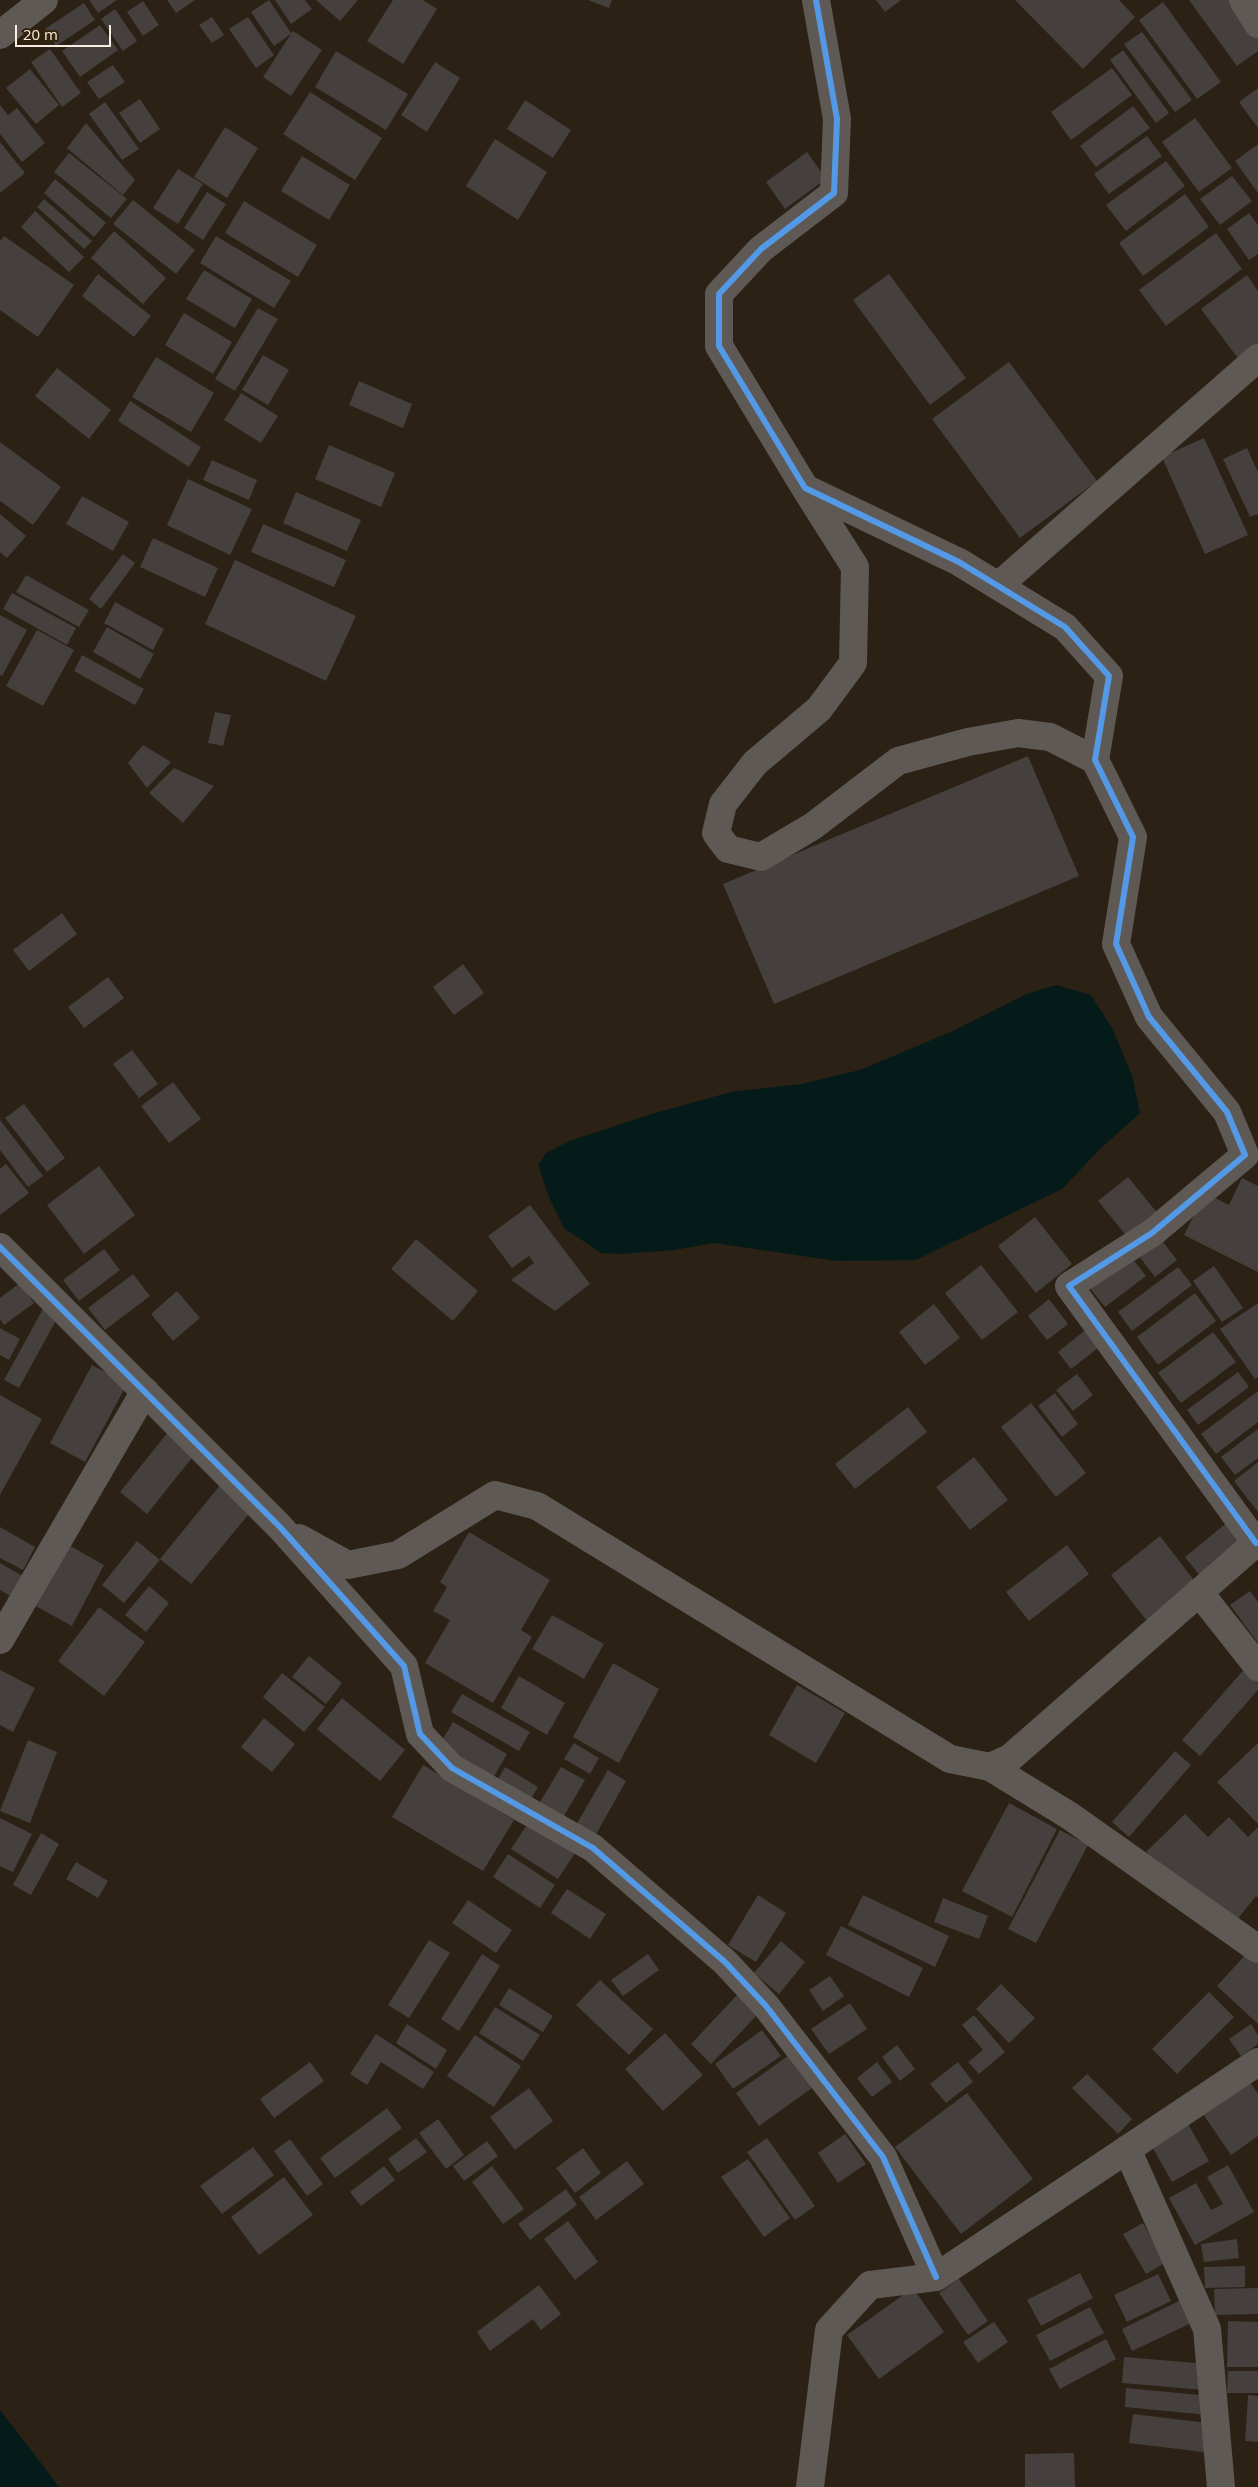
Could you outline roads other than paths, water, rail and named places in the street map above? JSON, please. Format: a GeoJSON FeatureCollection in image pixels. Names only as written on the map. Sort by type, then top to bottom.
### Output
{"type":"FeatureCollection","features":[{"type":"Feature","properties":{"kind":"street"},"geometry":{"type":"LineString","coordinates":[[0,34],[44,0]]}},
{"type":"Feature","properties":{"kind":"street"},"geometry":{"type":"LineString","coordinates":[[816,0],[837,119],[834,193],[761,249],[719,294],[719,346],[855,567],[854,663],[819,709],[755,764],[723,804],[716,833],[728,850],[760,857],[813,826],[898,761],[968,742],[1018,733],[1050,737],[1095,760]]}},
{"type":"Feature","properties":{"kind":"street"},"geometry":{"type":"LineString","coordinates":[[1243,0],[1258,24]]}},
{"type":"Feature","properties":{"kind":"street"},"geometry":{"type":"LineString","coordinates":[[998,586],[1258,358]]}},
{"type":"Feature","properties":{"kind":"street"},"geometry":{"type":"LineString","coordinates":[[805,488],[959,562],[1065,627],[1109,676],[1095,760],[1133,837],[1116,944],[1148,1017],[1227,1112],[1245,1155],[1152,1233],[1069,1286],[1257,1542],[1010,1758],[990,1767]]}},
{"type":"Feature","properties":{"kind":"street"},"geometry":{"type":"LineString","coordinates":[[0,1247],[280,1527],[404,1666],[420,1734],[452,1768],[593,1848],[725,1962],[766,2006],[883,2157],[936,2277]]}},
{"type":"Feature","properties":{"kind":"street"},"geometry":{"type":"LineString","coordinates":[[0,1640],[145,1391]]}},
{"type":"Feature","properties":{"kind":"street"},"geometry":{"type":"LineString","coordinates":[[280,1527],[348,1565],[398,1555],[495,1495],[537,1506],[950,1759],[990,1767],[1070,1816],[1258,1949]]}},
{"type":"Feature","properties":{"kind":"street"},"geometry":{"type":"LineString","coordinates":[[1199,1592],[1258,1667]]}},
{"type":"Feature","properties":{"kind":"street"},"geometry":{"type":"LineString","coordinates":[[810,2487],[829,2330],[870,2285],[936,2277],[1258,2062]]}},
{"type":"Feature","properties":{"kind":"street"},"geometry":{"type":"LineString","coordinates":[[1127,2149],[1207,2329],[1221,2487]]}},
{"type":"Feature","properties":{"kind":"water"},"geometry":{"type":"Polygon","coordinates":[[[1056,985],[1091,995],[1112,1028],[1132,1075],[1140,1113],[1100,1149],[1062,1189],[916,1260],[837,1261],[714,1243],[674,1250],[621,1254],[601,1253],[564,1228],[549,1197],[538,1165],[546,1153],[572,1140],[655,1113],[731,1092],[801,1084],[860,1070],[953,1031],[1029,993],[1056,985]]]}},
{"type":"Feature","properties":{"kind":"water"},"geometry":{"type":"Polygon","coordinates":[[[0,2410],[41,2463],[59,2487],[0,2487],[0,2410]]]}}]}
